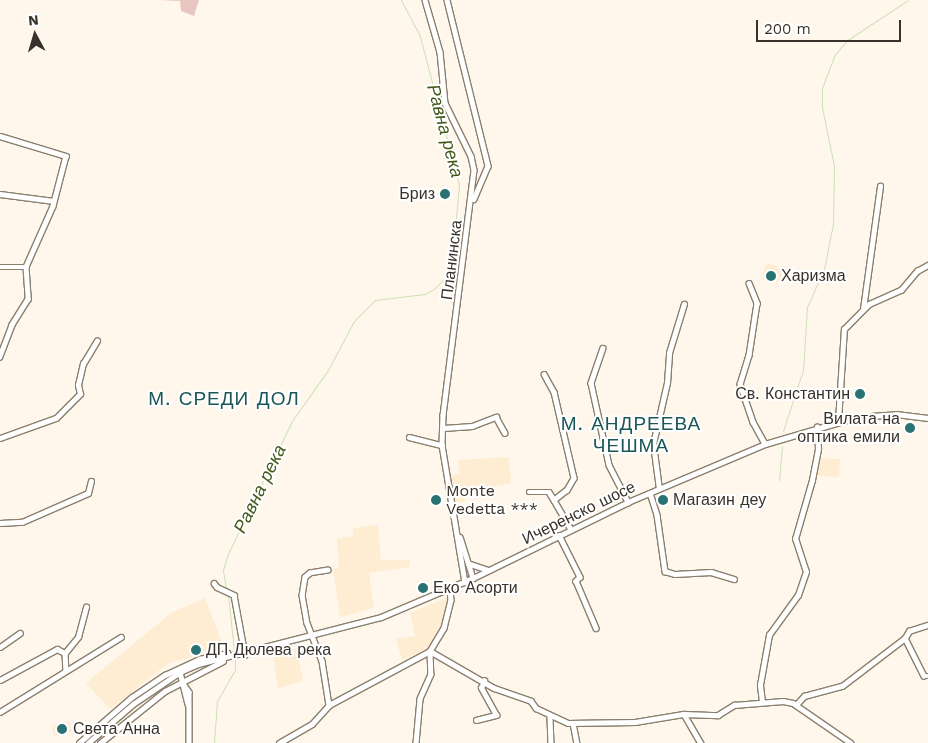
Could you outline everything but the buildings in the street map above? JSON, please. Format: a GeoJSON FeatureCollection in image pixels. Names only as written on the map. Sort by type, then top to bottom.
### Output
{"type":"FeatureCollection","features":[{"type":"Feature","properties":{"kind":"street","name":"Планинска"},"geometry":{"type":"LineString","coordinates":[[425,0],[440,52],[445,103],[474,162],[473,200],[442,445],[457,530]]}},
{"type":"Feature","properties":{"kind":"street"},"geometry":{"type":"LineString","coordinates":[[446,0],[488,166],[480,191],[473,200]]}},
{"type":"Feature","properties":{"kind":"street"},"geometry":{"type":"LineString","coordinates":[[0,136],[66,156],[54,201],[39,243],[26,267],[30,293],[0,356]]}},
{"type":"Feature","properties":{"kind":"street"},"geometry":{"type":"LineString","coordinates":[[863,309],[880,186]]}},
{"type":"Feature","properties":{"kind":"street"},"geometry":{"type":"LineString","coordinates":[[0,194],[54,201]]}},
{"type":"Feature","properties":{"kind":"street"},"geometry":{"type":"LineString","coordinates":[[838,421],[844,329],[863,309],[901,290],[928,264]]}},
{"type":"Feature","properties":{"kind":"street"},"geometry":{"type":"LineString","coordinates":[[0,267],[26,267]]}},
{"type":"Feature","properties":{"kind":"street"},"geometry":{"type":"LineString","coordinates":[[748,283],[757,303],[749,355],[740,384],[753,422],[765,444]]}},
{"type":"Feature","properties":{"kind":"street"},"geometry":{"type":"LineString","coordinates":[[659,489],[653,444],[668,376],[669,354],[684,304]]}},
{"type":"Feature","properties":{"kind":"street"},"geometry":{"type":"LineString","coordinates":[[0,438],[56,418],[80,394],[78,385],[83,364],[97,341]]}},
{"type":"Feature","properties":{"kind":"street"},"geometry":{"type":"LineString","coordinates":[[603,348],[591,383],[609,465],[628,502]]}},
{"type":"Feature","properties":{"kind":"street"},"geometry":{"type":"LineString","coordinates":[[544,374],[554,392],[574,478],[567,490],[554,500]]}},
{"type":"Feature","properties":{"kind":"street","name":"Ичеренско шосе"},"geometry":{"type":"LineString","coordinates":[[227,656],[245,655],[381,617],[474,578],[628,502],[765,444],[838,421],[896,414],[928,418]]}},
{"type":"Feature","properties":{"kind":"street"},"geometry":{"type":"LineString","coordinates":[[443,428],[472,426],[496,418],[505,433]]}},
{"type":"Feature","properties":{"kind":"street"},"geometry":{"type":"LineString","coordinates":[[762,702],[760,685],[769,635],[798,595],[806,572],[795,539],[812,480],[818,449],[817,427]]}},
{"type":"Feature","properties":{"kind":"street"},"geometry":{"type":"LineString","coordinates":[[408,437],[442,445]]}},
{"type":"Feature","properties":{"kind":"street"},"geometry":{"type":"LineString","coordinates":[[0,523],[22,522],[88,493],[91,481]]}},
{"type":"Feature","properties":{"kind":"street"},"geometry":{"type":"LineString","coordinates":[[530,492],[549,492],[571,529]]}},
{"type":"Feature","properties":{"kind":"street"},"geometry":{"type":"LineString","coordinates":[[650,493],[657,515],[665,571],[675,574],[711,572],[734,579]]}},
{"type":"Feature","properties":{"kind":"street"},"geometry":{"type":"LineString","coordinates":[[457,530],[474,578]]}},
{"type":"Feature","properties":{"kind":"street"},"geometry":{"type":"LineString","coordinates":[[457,530],[465,582]]}},
{"type":"Feature","properties":{"kind":"street"},"geometry":{"type":"LineString","coordinates":[[559,535],[580,577],[576,581],[596,628]]}},
{"type":"Feature","properties":{"kind":"street"},"geometry":{"type":"LineString","coordinates":[[469,563],[476,569],[492,569]]}},
{"type":"Feature","properties":{"kind":"street"},"geometry":{"type":"LineString","coordinates":[[328,570],[310,573],[303,585],[302,604],[322,661],[329,705]]}},
{"type":"Feature","properties":{"kind":"street"},"geometry":{"type":"LineString","coordinates":[[214,582],[217,588],[234,595],[245,655]]}},
{"type":"Feature","properties":{"kind":"street"},"geometry":{"type":"LineString","coordinates":[[278,743],[312,724],[329,705],[430,651],[444,628],[451,600],[450,588]]}},
{"type":"Feature","properties":{"kind":"street"},"geometry":{"type":"LineString","coordinates":[[66,670],[65,653],[78,637],[86,607]]}},
{"type":"Feature","properties":{"kind":"street"},"geometry":{"type":"LineString","coordinates":[[796,705],[804,696],[842,686],[905,638],[909,630],[928,625]]}},
{"type":"Feature","properties":{"kind":"street"},"geometry":{"type":"LineString","coordinates":[[0,647],[20,633]]}},
{"type":"Feature","properties":{"kind":"street"},"geometry":{"type":"LineString","coordinates":[[0,712],[121,637]]}},
{"type":"Feature","properties":{"kind":"street"},"geometry":{"type":"LineString","coordinates":[[905,638],[924,676],[927,676]]}},
{"type":"Feature","properties":{"kind":"street"},"geometry":{"type":"LineString","coordinates":[[0,680],[57,649],[65,653]]}},
{"type":"Feature","properties":{"kind":"street"},"geometry":{"type":"LineString","coordinates":[[430,651],[484,681],[531,701],[550,717],[573,723],[635,722],[684,714],[718,715],[734,705],[783,701],[796,705],[851,743]]}},
{"type":"Feature","properties":{"kind":"street"},"geometry":{"type":"LineString","coordinates":[[416,743],[420,699],[431,674],[430,651]]}},
{"type":"Feature","properties":{"kind":"street"},"geometry":{"type":"LineString","coordinates":[[88,743],[133,704],[180,672],[198,664],[227,656]]}},
{"type":"Feature","properties":{"kind":"street"},"geometry":{"type":"LineString","coordinates":[[100,743],[138,709],[227,656]]}},
{"type":"Feature","properties":{"kind":"street"},"geometry":{"type":"LineString","coordinates":[[79,743],[132,697],[165,675],[199,659],[227,656]]}},
{"type":"Feature","properties":{"kind":"street"},"geometry":{"type":"LineString","coordinates":[[180,672],[188,704],[189,743]]}},
{"type":"Feature","properties":{"kind":"street"},"geometry":{"type":"LineString","coordinates":[[476,720],[496,715],[481,688],[484,681]]}},
{"type":"Feature","properties":{"kind":"street"},"geometry":{"type":"LineString","coordinates":[[684,714],[701,743]]}},
{"type":"Feature","properties":{"kind":"street"},"geometry":{"type":"LineString","coordinates":[[550,717],[551,743]]}},
{"type":"Feature","properties":{"kind":"street"},"geometry":{"type":"LineString","coordinates":[[573,723],[577,743]]}},
{"type":"Feature","properties":{"kind":"shaded area"},"geometry":{"type":"Polygon","coordinates":[[[158,0],[199,0],[194,16],[181,11],[180,1],[158,0]]]}},
{"type":"Feature","properties":{"kind":"shaded area"},"geometry":{"type":"Polygon","coordinates":[[[766,263],[783,268],[779,284],[761,279],[766,263]]]}},
{"type":"Feature","properties":{"kind":"shaded area"},"geometry":{"type":"Polygon","coordinates":[[[509,457],[511,483],[464,493],[465,502],[456,504],[450,476],[460,474],[458,460],[509,457]]]}},
{"type":"Feature","properties":{"kind":"shaded area"},"geometry":{"type":"Polygon","coordinates":[[[819,458],[840,459],[839,477],[818,476],[819,458]]]}},
{"type":"Feature","properties":{"kind":"shaded area"},"geometry":{"type":"Polygon","coordinates":[[[378,525],[381,560],[410,560],[409,567],[369,573],[374,608],[340,617],[333,569],[339,567],[337,539],[353,536],[353,528],[378,525]]]}},
{"type":"Feature","properties":{"kind":"shaded area"},"geometry":{"type":"Polygon","coordinates":[[[449,597],[446,618],[429,648],[402,660],[396,639],[415,636],[410,613],[449,597]]]}},
{"type":"Feature","properties":{"kind":"shaded area"},"geometry":{"type":"Polygon","coordinates":[[[205,598],[222,643],[207,653],[169,663],[110,709],[86,683],[171,613],[205,598]]]}},
{"type":"Feature","properties":{"kind":"shaded area"},"geometry":{"type":"Polygon","coordinates":[[[297,648],[303,681],[278,688],[273,654],[297,648]]]}},
{"type":"Feature","properties":{"kind":"shaded area","name":"Света Анна"},"geometry":{"type":"Polygon","coordinates":[[[69,721],[72,732],[54,736],[52,726],[69,721]]]}},
{"type":"Feature","properties":{"kind":"waterway","name":"Равна река"},"geometry":{"type":"LineString","coordinates":[[226,589],[223,570],[227,556],[292,421],[328,370],[354,321],[375,300],[425,294],[435,288],[446,277],[452,261],[459,185],[420,36],[401,0]]}},
{"type":"Feature","properties":{"kind":"waterway"},"geometry":{"type":"LineString","coordinates":[[783,431],[803,370],[807,307],[824,269],[833,224],[834,166],[822,107],[822,88],[834,56],[846,41],[908,0]]}},
{"type":"Feature","properties":{"kind":"waterway"},"geometry":{"type":"LineString","coordinates":[[779,480],[782,446]]}},
{"type":"Feature","properties":{"kind":"waterway","name":"Равна река"},"geometry":{"type":"LineString","coordinates":[[228,595],[234,650]]}},
{"type":"Feature","properties":{"kind":"waterway","name":"Равна река"},"geometry":{"type":"LineString","coordinates":[[214,743],[217,701],[235,670],[235,658]]}},
{"type":"Feature","properties":{"kind":"place","name":"Бриз"},"geometry":{"type":"Point","coordinates":[445,194]}},
{"type":"Feature","properties":{"kind":"place","name":"Харизма"},"geometry":{"type":"Point","coordinates":[771,276]}},
{"type":"Feature","properties":{"kind":"place","name":"Св. Константин"},"geometry":{"type":"Point","coordinates":[860,394]}},
{"type":"Feature","properties":{"kind":"place","name":"Вилата на оптика емили"},"geometry":{"type":"Point","coordinates":[910,428]}},
{"type":"Feature","properties":{"kind":"place","name":"Monte Vedetta ***"},"geometry":{"type":"Point","coordinates":[436,500]}},
{"type":"Feature","properties":{"kind":"place","name":"Магазин деу"},"geometry":{"type":"Point","coordinates":[663,500]}},
{"type":"Feature","properties":{"kind":"place","name":"Еко Асорти"},"geometry":{"type":"Point","coordinates":[423,588]}},
{"type":"Feature","properties":{"kind":"place","name":"ДП Дюлева река"},"geometry":{"type":"Point","coordinates":[196,650]}},
{"type":"Feature","properties":{"kind":"place","name":"Света Анна"},"geometry":{"type":"Point","coordinates":[62,729]}},
{"type":"Feature","properties":{"kind":"district","name":"М. СРЕДИ ДОЛ"},"geometry":{"type":"Point","coordinates":[224,399]}},
{"type":"Feature","properties":{"kind":"district","name":"М. АНДРЕЕВА ЧЕШМА"},"geometry":{"type":"Point","coordinates":[631,435]}}]}
